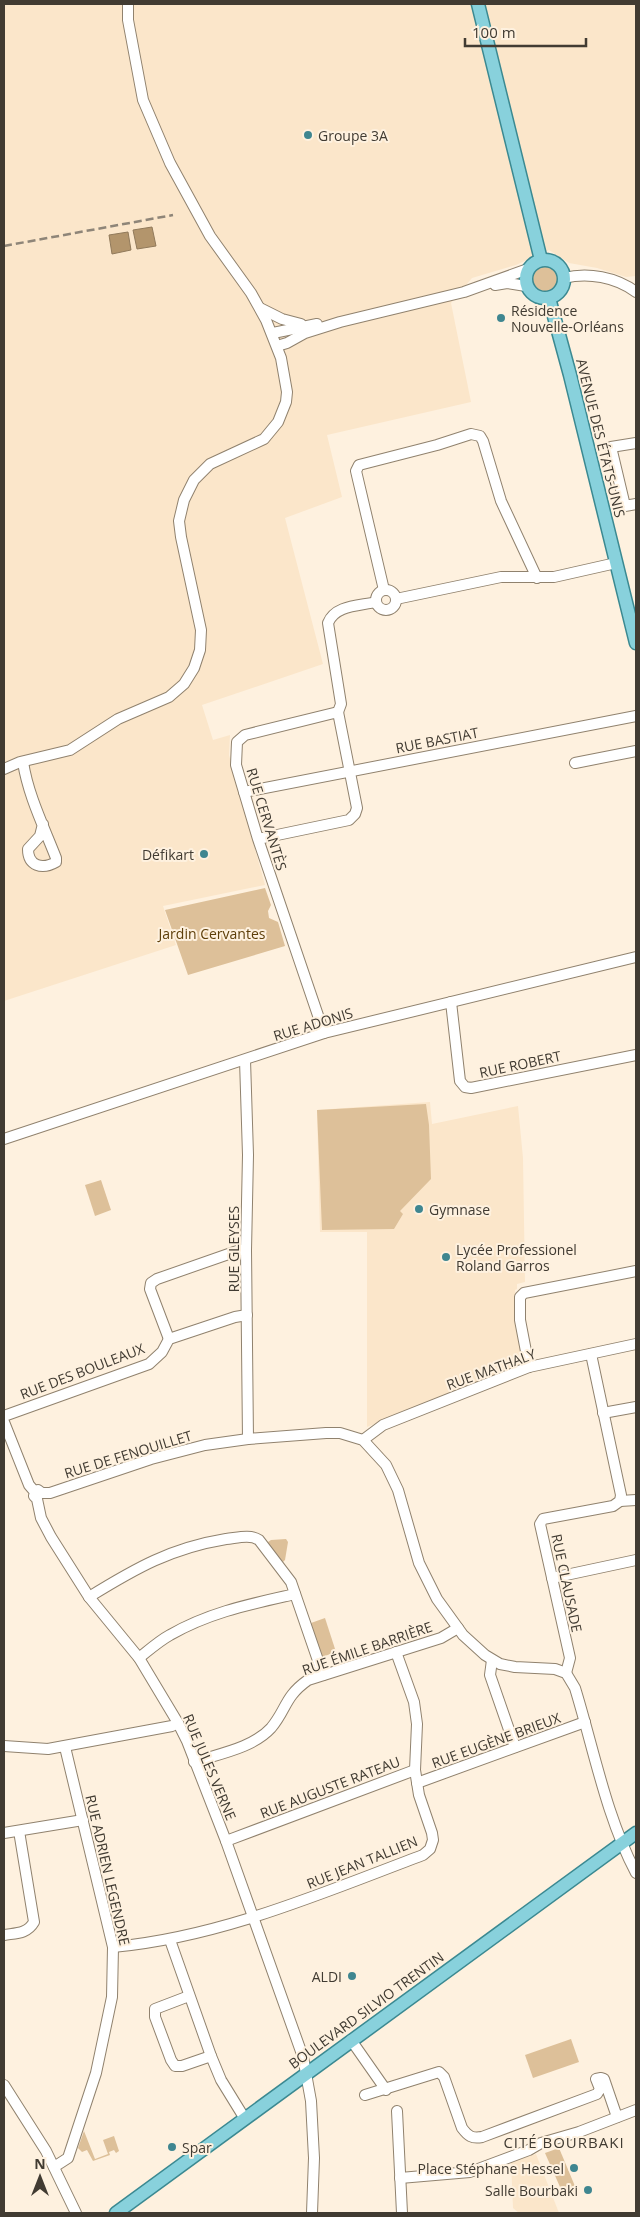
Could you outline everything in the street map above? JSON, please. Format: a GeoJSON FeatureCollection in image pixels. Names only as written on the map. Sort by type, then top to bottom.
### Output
{"type":"FeatureCollection","features":[{"type":"Feature","properties":{"kind":"main road"},"geometry":{"type":"LineString","coordinates":[[478,4],[541,260]]}},
{"type":"Feature","properties":{"kind":"main road"},"geometry":{"type":"LineString","coordinates":[[541,260],[554,262],[559,266],[564,278],[562,288],[549,298],[538,297],[526,286],[528,268],[541,260]]}},
{"type":"Feature","properties":{"kind":"main road","name":"AVENUE DES ÉTATS-UNIS"},"geometry":{"type":"LineString","coordinates":[[549,298],[636,643]]}},
{"type":"Feature","properties":{"kind":"main road","name":"BOULEVARD SILVIO TRENTIN"},"geometry":{"type":"LineString","coordinates":[[116,2213],[306,2072],[636,1833]]}},
{"type":"Feature","properties":{"kind":"street"},"geometry":{"type":"LineString","coordinates":[[4,769],[21,762],[70,750],[118,719],[169,697],[184,684],[194,668],[200,650],[201,630],[181,537],[181,511],[187,490],[210,464],[264,439],[284,412],[287,392],[277,346],[272,333],[260,308],[210,236],[170,163],[143,100],[128,20],[128,4]]}},
{"type":"Feature","properties":{"kind":"street"},"geometry":{"type":"LineString","coordinates":[[477,288],[528,268]]}},
{"type":"Feature","properties":{"kind":"street"},"geometry":{"type":"LineString","coordinates":[[564,278],[584,274],[596,276],[626,285],[636,292]]}},
{"type":"Feature","properties":{"kind":"street"},"geometry":{"type":"LineString","coordinates":[[277,346],[305,333],[340,322],[477,288],[507,284],[526,286]]}},
{"type":"Feature","properties":{"kind":"street"},"geometry":{"type":"LineString","coordinates":[[260,308],[282,319],[308,325]]}},
{"type":"Feature","properties":{"kind":"street"},"geometry":{"type":"LineString","coordinates":[[272,333],[308,325],[340,322]]}},
{"type":"Feature","properties":{"kind":"street"},"geometry":{"type":"LineString","coordinates":[[384,590],[356,471],[359,465],[437,445],[471,434],[480,436],[483,441],[501,501],[536,578]]}},
{"type":"Feature","properties":{"kind":"street"},"geometry":{"type":"LineString","coordinates":[[636,443],[611,447],[625,506],[636,504]]}},
{"type":"Feature","properties":{"kind":"street"},"geometry":{"type":"LineString","coordinates":[[396,598],[501,577],[554,577],[616,563]]}},
{"type":"Feature","properties":{"kind":"street"},"geometry":{"type":"LineString","coordinates":[[384,590],[393,593],[396,598],[393,608],[387,610],[381,609],[376,602],[377,596],[384,590]]}},
{"type":"Feature","properties":{"kind":"street"},"geometry":{"type":"LineString","coordinates":[[258,839],[349,820],[355,814],[356,808],[350,771],[338,712],[341,704],[328,623],[333,613],[340,609],[376,602]]}},
{"type":"Feature","properties":{"kind":"street","name":"RUE CERVANTÈS"},"geometry":{"type":"LineString","coordinates":[[324,1033],[258,839],[236,765],[237,742],[245,735],[338,712]]}},
{"type":"Feature","properties":{"kind":"street","name":"RUE BASTIAT"},"geometry":{"type":"LineString","coordinates":[[244,792],[636,716]]}},
{"type":"Feature","properties":{"kind":"street"},"geometry":{"type":"LineString","coordinates":[[575,763],[636,751]]}},
{"type":"Feature","properties":{"kind":"street"},"geometry":{"type":"LineString","coordinates":[[4,762],[21,762]]}},
{"type":"Feature","properties":{"kind":"street"},"geometry":{"type":"LineString","coordinates":[[21,762],[43,824]]}},
{"type":"Feature","properties":{"kind":"street","name":"RUE ADONIS"},"geometry":{"type":"LineString","coordinates":[[4,1139],[324,1033],[636,957]]}},
{"type":"Feature","properties":{"kind":"street","name":"RUE ROBERT"},"geometry":{"type":"LineString","coordinates":[[452,1002],[460,1081],[466,1087],[472,1088],[636,1055]]}},
{"type":"Feature","properties":{"kind":"street","name":"RUE GLEYSES"},"geometry":{"type":"LineString","coordinates":[[245,1060],[248,1155],[246,1250],[248,1439]]}},
{"type":"Feature","properties":{"kind":"street"},"geometry":{"type":"LineString","coordinates":[[246,1250],[240,1250],[157,1279],[151,1283],[150,1289],[168,1339],[235,1317],[247,1315]]}},
{"type":"Feature","properties":{"kind":"street"},"geometry":{"type":"LineString","coordinates":[[529,1367],[520,1320],[520,1297],[524,1293],[636,1271]]}},
{"type":"Feature","properties":{"kind":"street","name":"RUE DES BOULEAUX"},"geometry":{"type":"LineString","coordinates":[[4,1416],[149,1364],[162,1352],[168,1339]]}},
{"type":"Feature","properties":{"kind":"street","name":"RUE MATHALY"},"geometry":{"type":"LineString","coordinates":[[363,1440],[383,1425],[529,1367],[636,1344]]}},
{"type":"Feature","properties":{"kind":"street"},"geometry":{"type":"LineString","coordinates":[[591,1354],[621,1495],[620,1501],[636,1500]]}},
{"type":"Feature","properties":{"kind":"street"},"geometry":{"type":"LineString","coordinates":[[604,1413],[636,1407]]}},
{"type":"Feature","properties":{"kind":"street"},"geometry":{"type":"LineString","coordinates":[[4,1422],[29,1485],[38,1494]]}},
{"type":"Feature","properties":{"kind":"street","name":"RUE DE FENOUILLET"},"geometry":{"type":"LineString","coordinates":[[38,1494],[79,1484],[181,1450],[248,1439],[326,1433],[340,1433],[363,1440]]}},
{"type":"Feature","properties":{"kind":"street"},"geometry":{"type":"LineString","coordinates":[[363,1440],[386,1465],[398,1490],[419,1563],[437,1599],[466,1639],[492,1660],[509,1666],[555,1669],[566,1673],[575,1688],[622,1844],[636,1873]]}},
{"type":"Feature","properties":{"kind":"street","name":"RUE JULES VERNE"},"geometry":{"type":"LineString","coordinates":[[38,1494],[38,1510],[44,1525],[89,1597],[139,1658],[178,1723],[187,1741],[226,1841],[303,2057],[311,2101],[314,2158],[312,2213]]}},
{"type":"Feature","properties":{"kind":"street","name":"RUE CLAUSADE"},"geometry":{"type":"LineString","coordinates":[[566,1673],[570,1658],[540,1524],[543,1519],[613,1506],[620,1501]]}},
{"type":"Feature","properties":{"kind":"street"},"geometry":{"type":"LineString","coordinates":[[89,1597],[133,1570],[169,1553],[242,1537],[253,1537],[259,1540],[287,1575],[323,1675]]}},
{"type":"Feature","properties":{"kind":"street"},"geometry":{"type":"LineString","coordinates":[[552,1578],[636,1560]]}},
{"type":"Feature","properties":{"kind":"street"},"geometry":{"type":"LineString","coordinates":[[139,1658],[168,1636],[193,1622],[240,1606],[295,1594]]}},
{"type":"Feature","properties":{"kind":"street","name":"RUE ÉMILE BARRIÈRE"},"geometry":{"type":"LineString","coordinates":[[194,1762],[254,1740],[275,1722],[288,1698],[308,1680],[441,1638],[458,1628]]}},
{"type":"Feature","properties":{"kind":"street","name":"RUE JEAN TALLIEN"},"geometry":{"type":"LineString","coordinates":[[113,1947],[170,1940],[253,1918],[423,1855],[430,1849],[433,1840],[414,1770],[417,1737],[416,1713],[411,1690],[396,1652]]}},
{"type":"Feature","properties":{"kind":"street"},"geometry":{"type":"LineString","coordinates":[[492,1660],[490,1675],[515,1747]]}},
{"type":"Feature","properties":{"kind":"street","name":"RUE EUGÈNE BRIEUX"},"geometry":{"type":"LineString","coordinates":[[417,1783],[585,1722]]}},
{"type":"Feature","properties":{"kind":"street"},"geometry":{"type":"LineString","coordinates":[[4,1746],[35,1749],[65,1747],[172,1726],[178,1723]]}},
{"type":"Feature","properties":{"kind":"street","name":"RUE ADRIEN LEGENDRE"},"geometry":{"type":"LineString","coordinates":[[54,2167],[68,2158],[96,2073],[112,1997],[113,1947],[65,1747]]}},
{"type":"Feature","properties":{"kind":"street","name":"RUE AUGUSTE RATEAU"},"geometry":{"type":"LineString","coordinates":[[226,1841],[414,1770]]}},
{"type":"Feature","properties":{"kind":"street"},"geometry":{"type":"LineString","coordinates":[[4,1833],[83,1820]]}},
{"type":"Feature","properties":{"kind":"street"},"geometry":{"type":"LineString","coordinates":[[4,1935],[24,1932],[30,1929],[34,1922],[19,1831]]}},
{"type":"Feature","properties":{"kind":"street"},"geometry":{"type":"LineString","coordinates":[[170,1940],[211,2056],[225,2087],[245,2119]]}},
{"type":"Feature","properties":{"kind":"street"},"geometry":{"type":"LineString","coordinates":[[189,1996],[155,2009],[155,2017],[175,2066],[182,2066],[211,2056]]}},
{"type":"Feature","properties":{"kind":"street"},"geometry":{"type":"LineString","coordinates":[[351,2040],[386,2090]]}},
{"type":"Feature","properties":{"kind":"street"},"geometry":{"type":"LineString","coordinates":[[365,2095],[439,2072],[444,2077],[462,2128],[474,2138],[482,2137],[597,2094],[600,2089],[596,2079],[601,2078],[604,2079],[617,2117]]}},
{"type":"Feature","properties":{"kind":"street"},"geometry":{"type":"LineString","coordinates":[[4,2085],[35,2131],[76,2213]]}},
{"type":"Feature","properties":{"kind":"street"},"geometry":{"type":"LineString","coordinates":[[400,2178],[470,2172],[529,2150],[540,2143],[636,2110]]}},
{"type":"Feature","properties":{"kind":"street"},"geometry":{"type":"LineString","coordinates":[[397,2111],[402,2213]]}},
{"type":"Feature","properties":{"kind":"shaded area"},"geometry":{"type":"Polygon","coordinates":[[[4,4],[636,4],[636,276],[626,277],[597,268],[569,263],[549,250],[516,265],[472,278],[451,303],[471,402],[327,435],[342,497],[285,518],[323,664],[202,705],[213,740],[230,735],[229,755],[265,885],[163,906],[176,945],[4,1001],[4,4]]]}},
{"type":"Feature","properties":{"kind":"shaded area"},"geometry":{"type":"Polygon","coordinates":[[[152,227],[156,246],[137,249],[133,230],[152,227]]]}},
{"type":"Feature","properties":{"kind":"shaded area"},"geometry":{"type":"Polygon","coordinates":[[[128,232],[131,250],[112,254],[109,235],[128,232]]]}},
{"type":"Feature","properties":{"kind":"shaded area","name":"Lycée Professionel Roland Garros"},"geometry":{"type":"Polygon","coordinates":[[[430,1102],[432,1124],[518,1106],[523,1158],[525,1282],[517,1284],[517,1289],[515,1290],[515,1326],[523,1359],[520,1366],[367,1427],[367,1232],[320,1232],[317,1110],[430,1102]]]}},
{"type":"Feature","properties":{"kind":"shaded area"},"geometry":{"type":"Polygon","coordinates":[[[536,2154],[559,2213],[519,2213],[513,2208],[511,2162],[536,2154]]]}},
{"type":"Feature","properties":{"kind":"green space"},"geometry":{"type":"Polygon","coordinates":[[[545,266],[554,270],[558,279],[554,288],[545,292],[536,288],[532,279],[536,270],[545,266]]]}},
{"type":"Feature","properties":{"kind":"green space","name":"Jardin Cervantes"},"geometry":{"type":"Polygon","coordinates":[[[265,888],[271,905],[268,911],[269,918],[278,922],[285,946],[188,975],[165,910],[265,888]]]}},
{"type":"Feature","properties":{"kind":"green space"},"geometry":{"type":"Polygon","coordinates":[[[426,1104],[429,1125],[431,1179],[400,1211],[403,1214],[394,1229],[322,1230],[317,1110],[426,1104]]]}},
{"type":"Feature","properties":{"kind":"green space"},"geometry":{"type":"Polygon","coordinates":[[[101,1180],[111,1210],[95,1216],[85,1185],[101,1180]]]}},
{"type":"Feature","properties":{"kind":"green space"},"geometry":{"type":"Polygon","coordinates":[[[286,1539],[288,1542],[283,1562],[268,1545],[268,1542],[286,1539]]]}},
{"type":"Feature","properties":{"kind":"green space"},"geometry":{"type":"Polygon","coordinates":[[[325,1618],[336,1652],[322,1657],[311,1623],[325,1618]]]}},
{"type":"Feature","properties":{"kind":"green space"},"geometry":{"type":"Polygon","coordinates":[[[571,2039],[579,2062],[533,2078],[525,2055],[571,2039]]]}},
{"type":"Feature","properties":{"kind":"green space"},"geometry":{"type":"Polygon","coordinates":[[[84,2131],[95,2159],[108,2154],[103,2140],[114,2136],[119,2151],[116,2153],[114,2150],[109,2152],[110,2155],[93,2161],[87,2150],[82,2152],[78,2148],[84,2131]]]}},
{"type":"Feature","properties":{"kind":"green space"},"geometry":{"type":"Polygon","coordinates":[[[559,2148],[577,2191],[564,2196],[545,2153],[559,2148]]]}},
{"type":"Feature","properties":{"kind":"railway"},"geometry":{"type":"LineString","coordinates":[[4,246],[173,215]]}},
{"type":"Feature","properties":{"kind":"place","name":"Groupe 3A"},"geometry":{"type":"Point","coordinates":[308,135]}},
{"type":"Feature","properties":{"kind":"place","name":"Résidence Nouvelle-Orléans"},"geometry":{"type":"Point","coordinates":[501,318]}},
{"type":"Feature","properties":{"kind":"place","name":"Défikart"},"geometry":{"type":"Point","coordinates":[204,854]}},
{"type":"Feature","properties":{"kind":"place","name":"Gymnase"},"geometry":{"type":"Point","coordinates":[419,1209]}},
{"type":"Feature","properties":{"kind":"place","name":"Lycée Professionel Roland Garros"},"geometry":{"type":"Point","coordinates":[446,1257]}},
{"type":"Feature","properties":{"kind":"place","name":"ALDI"},"geometry":{"type":"Point","coordinates":[352,1976]}},
{"type":"Feature","properties":{"kind":"place","name":"Spar"},"geometry":{"type":"Point","coordinates":[172,2147]}},
{"type":"Feature","properties":{"kind":"place","name":"Place Stéphane Hessel"},"geometry":{"type":"Point","coordinates":[574,2168]}},
{"type":"Feature","properties":{"kind":"place","name":"Salle Bourbaki"},"geometry":{"type":"Point","coordinates":[588,2190]}},
{"type":"Feature","properties":{"kind":"district","name":"CITÉ BOURBAKI"},"geometry":{"type":"Point","coordinates":[564,2142]}}]}
